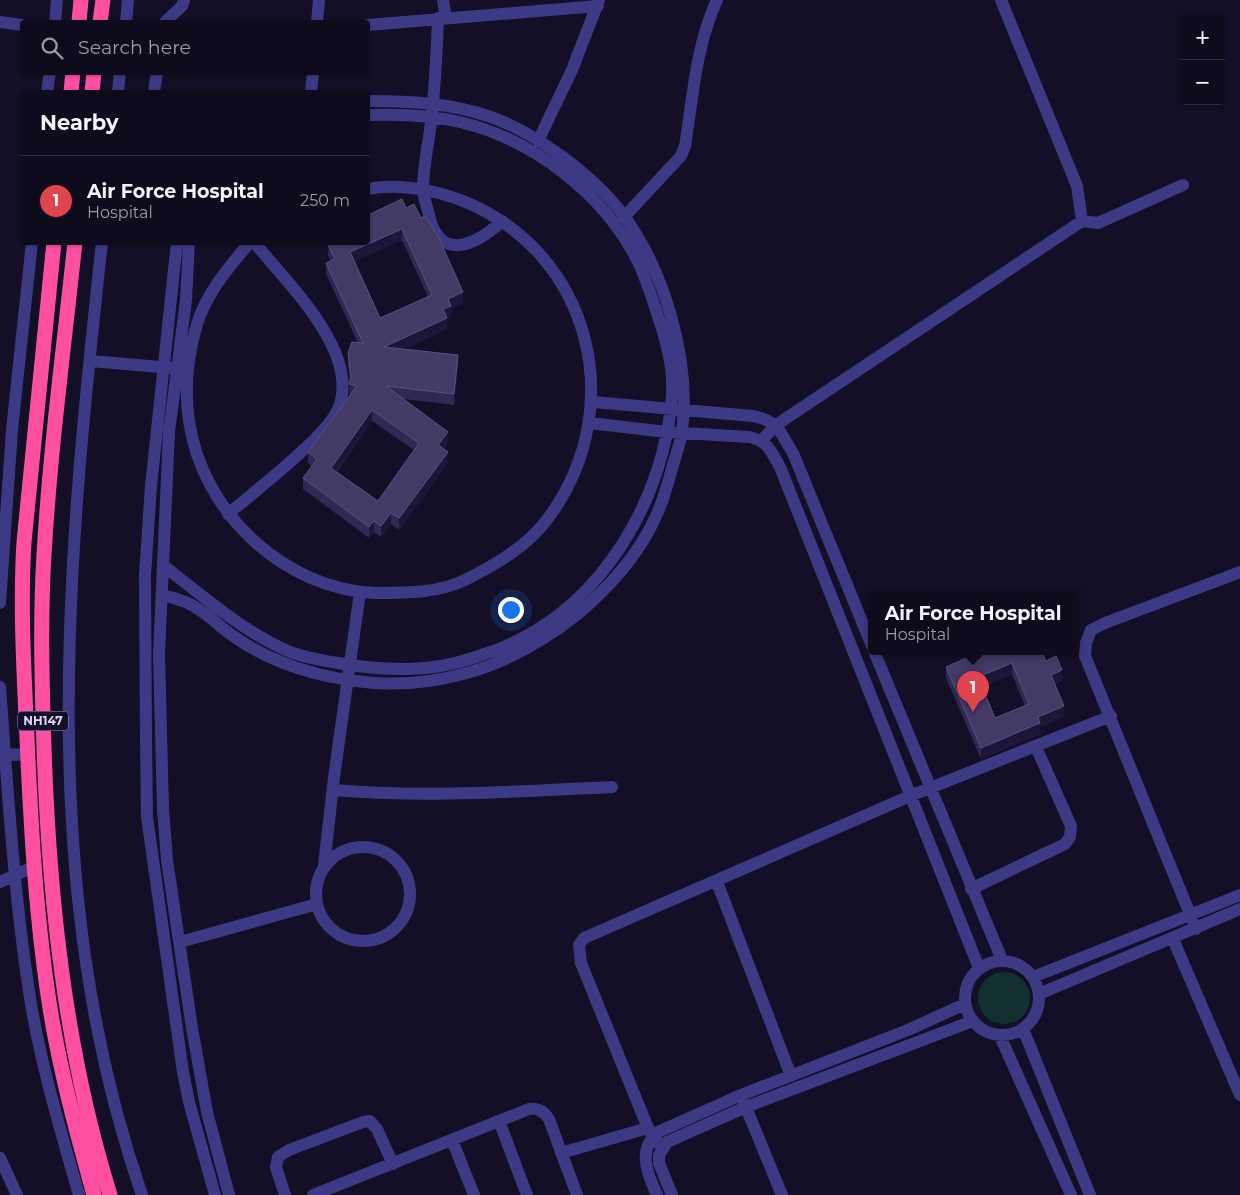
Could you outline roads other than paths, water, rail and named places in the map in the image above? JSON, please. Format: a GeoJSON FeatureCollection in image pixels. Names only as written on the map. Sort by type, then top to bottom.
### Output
{"type":"FeatureCollection","features":[{"type":"Feature","properties":{"kind":"highway"},"geometry":{"type":"LineString","coordinates":[[79,20],[81,0]]}},
{"type":"Feature","properties":{"kind":"highway"},"geometry":{"type":"LineString","coordinates":[[100,20],[103,0]]}},
{"type":"Feature","properties":{"kind":"highway"},"geometry":{"type":"LineString","coordinates":[[71,90],[73,75]]}},
{"type":"Feature","properties":{"kind":"highway"},"geometry":{"type":"LineString","coordinates":[[92,90],[94,75]]}},
{"type":"Feature","properties":{"kind":"highway","name":"NH147"},"geometry":{"type":"LineString","coordinates":[[54,245],[22,576],[27,755],[35,866],[50,1008],[66,1088],[94,1195]]}},
{"type":"Feature","properties":{"kind":"highway","name":"NH147"},"geometry":{"type":"LineString","coordinates":[[75,245],[53,426],[43,556],[42,682],[44,755],[50,870],[68,1009],[78,1068],[98,1157],[110,1195]]}},
{"type":"Feature","properties":{"kind":"street"},"geometry":{"type":"LineString","coordinates":[[55,20],[57,0]]}},
{"type":"Feature","properties":{"kind":"street"},"geometry":{"type":"LineString","coordinates":[[126,20],[128,0]]}},
{"type":"Feature","properties":{"kind":"street"},"geometry":{"type":"LineString","coordinates":[[167,20],[182,6],[184,0]]}},
{"type":"Feature","properties":{"kind":"street"},"geometry":{"type":"LineString","coordinates":[[317,20],[319,0]]}},
{"type":"Feature","properties":{"kind":"street"},"geometry":{"type":"LineString","coordinates":[[443,0],[423,190],[432,228],[438,237],[452,245],[466,245],[478,241],[502,221]]}},
{"type":"Feature","properties":{"kind":"street"},"geometry":{"type":"LineString","coordinates":[[624,217],[681,156],[685,146],[701,45],[706,24],[716,0]]}},
{"type":"Feature","properties":{"kind":"street"},"geometry":{"type":"LineString","coordinates":[[1001,0],[1077,186],[1082,221]]}},
{"type":"Feature","properties":{"kind":"street"},"geometry":{"type":"LineString","coordinates":[[370,25],[598,3],[572,70],[538,141]]}},
{"type":"Feature","properties":{"kind":"street"},"geometry":{"type":"LineString","coordinates":[[0,22],[20,25]]}},
{"type":"Feature","properties":{"kind":"street"},"geometry":{"type":"LineString","coordinates":[[47,90],[50,75]]}},
{"type":"Feature","properties":{"kind":"street"},"geometry":{"type":"LineString","coordinates":[[118,90],[120,75]]}},
{"type":"Feature","properties":{"kind":"street"},"geometry":{"type":"LineString","coordinates":[[154,90],[157,75]]}},
{"type":"Feature","properties":{"kind":"street"},"geometry":{"type":"LineString","coordinates":[[311,90],[313,75]]}},
{"type":"Feature","properties":{"kind":"street"},"geometry":{"type":"LineString","coordinates":[[163,594],[203,611],[230,634],[291,667],[375,683],[415,682],[461,676],[497,664],[528,648],[560,628],[587,607],[639,546],[656,517],[682,432],[684,374],[675,331],[664,295],[650,263],[624,217],[578,170],[538,141],[492,118],[454,106],[370,101]]}},
{"type":"Feature","properties":{"kind":"street"},"geometry":{"type":"LineString","coordinates":[[164,566],[253,633],[289,652],[311,659],[377,670],[440,667],[509,645],[540,628],[569,606],[597,578],[622,547],[643,510],[666,432],[670,410],[672,374],[660,320],[640,266],[614,224],[600,206],[573,180],[546,160],[522,146],[459,122],[432,118],[370,115]]}},
{"type":"Feature","properties":{"kind":"street"},"geometry":{"type":"LineString","coordinates":[[762,440],[776,425],[1082,221],[1098,223],[1183,186]]}},
{"type":"Feature","properties":{"kind":"street"},"geometry":{"type":"LineString","coordinates":[[189,245],[182,369],[188,421],[202,470],[228,514],[249,537],[273,557],[300,573],[329,585],[360,592],[413,593],[464,581],[510,556],[548,519],[562,497],[575,474],[590,423],[592,402],[590,360],[580,319],[561,282],[534,248],[502,221],[460,200],[423,190],[370,188]]}},
{"type":"Feature","properties":{"kind":"street"},"geometry":{"type":"LineString","coordinates":[[0,603],[12,430],[32,245]]}},
{"type":"Feature","properties":{"kind":"street"},"geometry":{"type":"LineString","coordinates":[[102,245],[75,517],[68,634],[69,756],[80,920],[92,1000],[126,1147],[142,1195]]}},
{"type":"Feature","properties":{"kind":"street"},"geometry":{"type":"LineString","coordinates":[[176,245],[151,486],[146,576],[147,817],[183,1072],[196,1128],[215,1195]]}},
{"type":"Feature","properties":{"kind":"street"},"geometry":{"type":"LineString","coordinates":[[229,1195],[207,1112],[167,860],[163,809],[159,654],[169,432],[182,369],[198,322],[220,277],[247,245]]}},
{"type":"Feature","properties":{"kind":"street"},"geometry":{"type":"LineString","coordinates":[[228,514],[314,439],[338,410],[343,385],[342,372],[327,334],[256,245]]}},
{"type":"Feature","properties":{"kind":"street"},"geometry":{"type":"LineString","coordinates":[[90,361],[182,369]]}},
{"type":"Feature","properties":{"kind":"street"},"geometry":{"type":"LineString","coordinates":[[592,402],[753,416],[764,418],[776,425],[793,454],[868,636]]}},
{"type":"Feature","properties":{"kind":"street"},"geometry":{"type":"LineString","coordinates":[[590,423],[666,432],[749,436],[762,440],[780,467],[979,968]]}},
{"type":"Feature","properties":{"kind":"street"},"geometry":{"type":"LineString","coordinates":[[1196,929],[1085,656],[1086,643],[1091,630],[1240,572]]}},
{"type":"Feature","properties":{"kind":"street"},"geometry":{"type":"LineString","coordinates":[[324,866],[336,854],[350,848],[363,846],[377,848],[391,856],[402,867],[408,881],[410,896],[407,912],[399,925],[387,935],[372,940],[357,941],[342,936],[330,928],[316,904],[315,890],[324,866],[360,592]]}},
{"type":"Feature","properties":{"kind":"street"},"geometry":{"type":"LineString","coordinates":[[876,655],[929,788],[1002,960]]}},
{"type":"Feature","properties":{"kind":"street"},"geometry":{"type":"LineString","coordinates":[[0,686],[2,754],[13,876],[39,1046],[79,1195]]}},
{"type":"Feature","properties":{"kind":"street"},"geometry":{"type":"LineString","coordinates":[[662,1148],[650,1133],[581,963],[579,945],[594,933],[717,882],[910,796],[1111,716]]}},
{"type":"Feature","properties":{"kind":"street"},"geometry":{"type":"LineString","coordinates":[[971,889],[1065,844],[1070,836],[1071,826],[1036,747]]}},
{"type":"Feature","properties":{"kind":"street"},"geometry":{"type":"LineString","coordinates":[[2,754],[27,755]]}},
{"type":"Feature","properties":{"kind":"street"},"geometry":{"type":"LineString","coordinates":[[333,790],[386,795],[612,787]]}},
{"type":"Feature","properties":{"kind":"street"},"geometry":{"type":"LineString","coordinates":[[0,882],[35,866]]}},
{"type":"Feature","properties":{"kind":"street"},"geometry":{"type":"LineString","coordinates":[[717,882],[791,1076]]}},
{"type":"Feature","properties":{"kind":"street"},"geometry":{"type":"LineString","coordinates":[[1033,977],[1240,895]]}},
{"type":"Feature","properties":{"kind":"street"},"geometry":{"type":"LineString","coordinates":[[180,942],[316,904]]}},
{"type":"Feature","properties":{"kind":"street"},"geometry":{"type":"LineString","coordinates":[[1039,994],[1240,909]]}},
{"type":"Feature","properties":{"kind":"street"},"geometry":{"type":"LineString","coordinates":[[1172,939],[1240,1095]]}},
{"type":"Feature","properties":{"kind":"street"},"geometry":{"type":"LineString","coordinates":[[1002,960],[1020,965],[1033,977],[1039,994],[1036,1014],[1023,1029],[1012,1034],[1000,1036],[985,1031],[973,1021],[965,1004],[967,984],[979,968],[990,962],[1002,960]]}},
{"type":"Feature","properties":{"kind":"street"},"geometry":{"type":"LineString","coordinates":[[561,1153],[650,1133],[965,1004]]}},
{"type":"Feature","properties":{"kind":"street"},"geometry":{"type":"LineString","coordinates":[[672,1195],[659,1163],[662,1148],[674,1138],[746,1107],[973,1021]]}},
{"type":"Feature","properties":{"kind":"street"},"geometry":{"type":"LineString","coordinates":[[1023,1029],[1090,1195]]}},
{"type":"Feature","properties":{"kind":"street"},"geometry":{"type":"LineString","coordinates":[[1000,1036],[1071,1195]]}},
{"type":"Feature","properties":{"kind":"street"},"geometry":{"type":"LineString","coordinates":[[741,1095],[782,1195]]}},
{"type":"Feature","properties":{"kind":"street"},"geometry":{"type":"LineString","coordinates":[[314,1195],[529,1109],[541,1110],[549,1119],[577,1195]]}},
{"type":"Feature","properties":{"kind":"street"},"geometry":{"type":"LineString","coordinates":[[285,1195],[276,1167],[278,1157],[289,1150],[363,1122],[370,1121],[376,1128],[392,1164]]}},
{"type":"Feature","properties":{"kind":"street"},"geometry":{"type":"LineString","coordinates":[[499,1121],[527,1195]]}},
{"type":"Feature","properties":{"kind":"street"},"geometry":{"type":"LineString","coordinates":[[650,1133],[645,1154],[646,1164],[657,1195]]}},
{"type":"Feature","properties":{"kind":"street"},"geometry":{"type":"LineString","coordinates":[[452,1140],[474,1195]]}},
{"type":"Feature","properties":{"kind":"street"},"geometry":{"type":"LineString","coordinates":[[0,1158],[17,1195]]}},
{"type":"Feature","properties":{"kind":"place","name":"Air Force Hospital"},"geometry":{"type":"Point","coordinates":[973,712]}}]}
